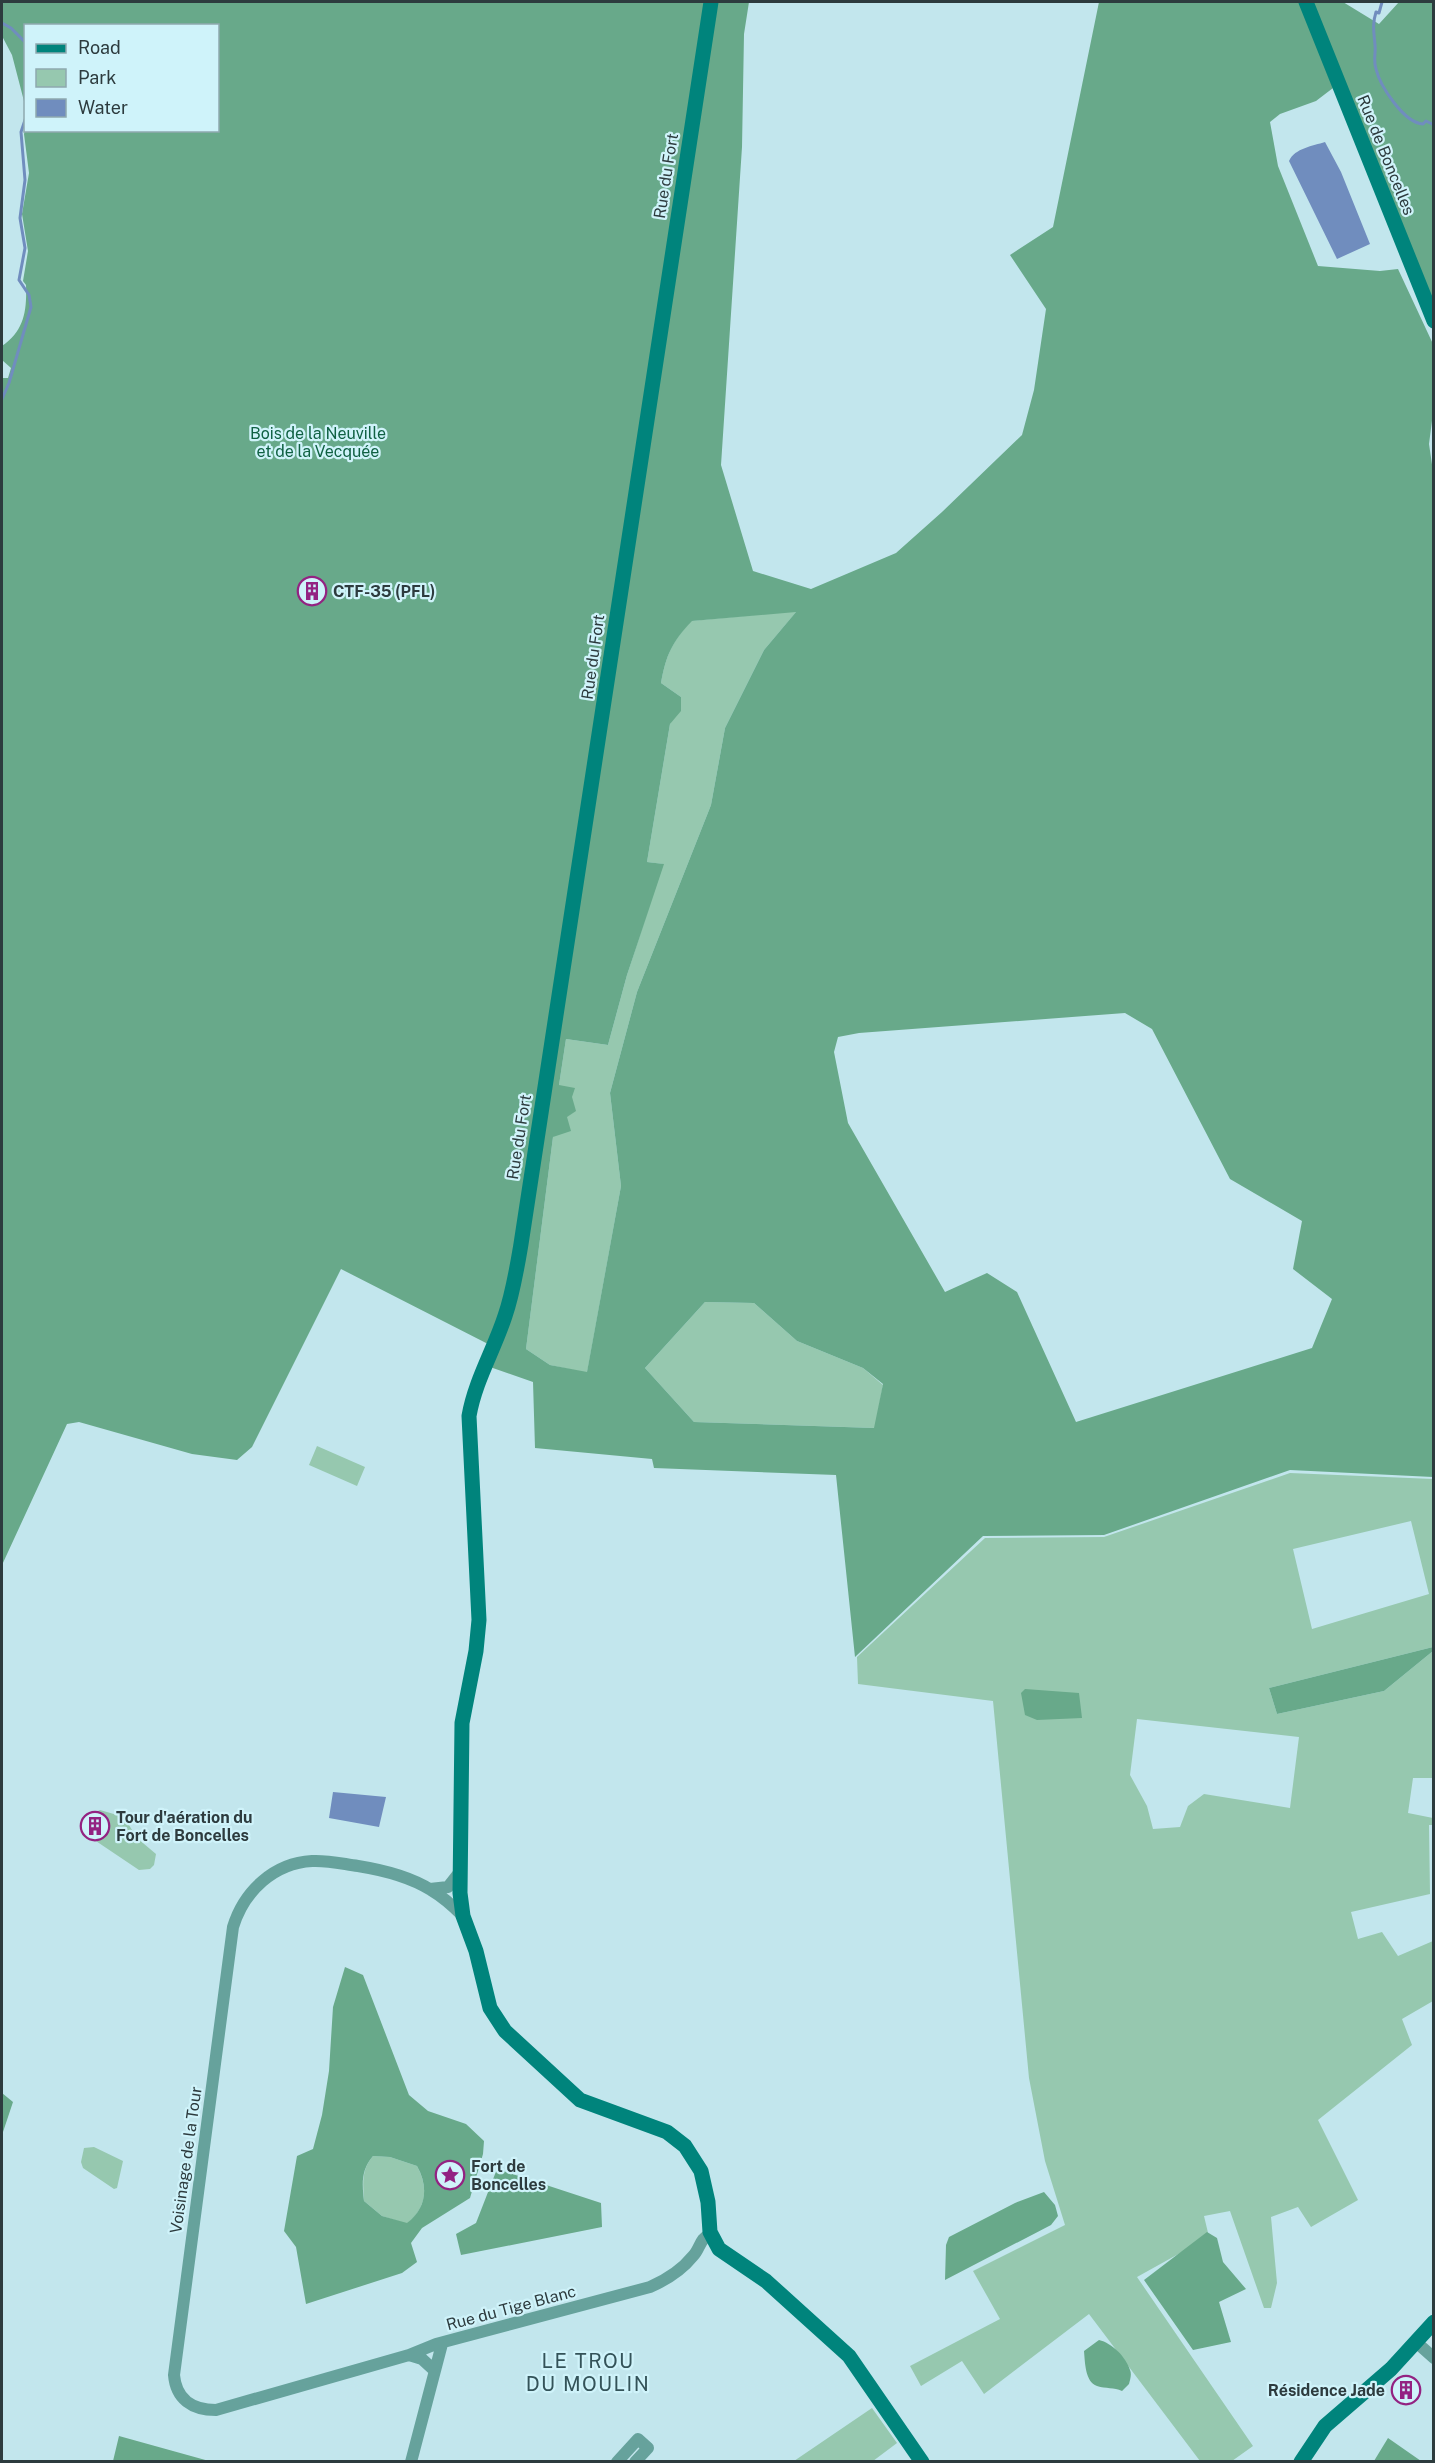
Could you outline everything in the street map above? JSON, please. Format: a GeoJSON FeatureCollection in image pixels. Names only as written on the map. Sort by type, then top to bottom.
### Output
{"type":"FeatureCollection","features":[{"type":"Feature","properties":{"kind":"street","name":"Rue du Fort"},"geometry":{"type":"LineString","coordinates":[[710,2234],[705,2182],[697,2162],[685,2146],[667,2132],[580,2100],[499,2024],[490,2008],[476,1951],[463,1916],[459,1872],[462,1723],[476,1651],[479,1620],[469,1416],[474,1394],[512,1296],[521,1244],[711,2]]}},
{"type":"Feature","properties":{"kind":"street","name":"Rue de Boncelles"},"geometry":{"type":"LineString","coordinates":[[1306,2],[1434,321]]}},
{"type":"Feature","properties":{"kind":"street","name":"Voisinage de la Tour"},"geometry":{"type":"LineString","coordinates":[[441,2344],[216,2410],[194,2407],[178,2394],[175,2385],[176,2361],[233,1927],[250,1893],[267,1877],[287,1866],[312,1861],[387,1871],[430,1889],[463,1916]]}},
{"type":"Feature","properties":{"kind":"street"},"geometry":{"type":"LineString","coordinates":[[430,1889],[448,1887],[459,1872]]}},
{"type":"Feature","properties":{"kind":"street"},"geometry":{"type":"LineString","coordinates":[[710,2234],[721,2251],[766,2281],[849,2356],[922,2462]]}},
{"type":"Feature","properties":{"kind":"street","name":"Rue du Tige Blanc"},"geometry":{"type":"LineString","coordinates":[[411,2462],[441,2344],[650,2287],[670,2277],[696,2254],[702,2241],[710,2234]]}},
{"type":"Feature","properties":{"kind":"street"},"geometry":{"type":"LineString","coordinates":[[696,2254],[721,2251]]}},
{"type":"Feature","properties":{"kind":"street"},"geometry":{"type":"LineString","coordinates":[[1301,2462],[1326,2426],[1391,2368],[1434,2322]]}},
{"type":"Feature","properties":{"kind":"street"},"geometry":{"type":"LineString","coordinates":[[1416,2342],[1434,2358]]}},
{"type":"Feature","properties":{"kind":"street"},"geometry":{"type":"LineString","coordinates":[[409,2355],[422,2359],[434,2370]]}},
{"type":"Feature","properties":{"kind":"street"},"geometry":{"type":"LineString","coordinates":[[617,2462],[638,2439],[648,2448],[635,2462]]}},
{"type":"Feature","properties":{"kind":"green space","name":"Bois de la Neuville et de la Vecquée"},"geometry":{"type":"Polygon","coordinates":[[[2,2],[706,2],[513,1265],[490,1345],[341,1269],[252,1447],[237,1460],[192,1454],[79,1422],[67,1424],[2,1565],[2,378],[8,378],[11,368],[2,360],[2,346],[20,327],[26,303],[26,285],[23,281],[28,251],[22,214],[29,173],[24,134],[24,132],[219,132],[219,24],[24,24],[24,101],[12,55],[2,36],[2,2]]]}},
{"type":"Feature","properties":{"kind":"green space"},"geometry":{"type":"Polygon","coordinates":[[[717,2],[749,2],[744,34],[742,147],[721,465],[753,571],[811,589],[896,553],[1022,435],[1034,390],[1046,309],[1010,255],[1053,227],[1099,2],[1300,2],[1333,88],[1316,101],[1280,114],[1270,122],[1278,166],[1318,266],[1380,271],[1398,269],[1433,344],[1433,413],[1429,444],[1434,478],[1433,1477],[1290,1470],[1104,1535],[983,1536],[855,1657],[836,1475],[654,1468],[652,1459],[535,1448],[533,1382],[490,1367],[510,1316],[717,2]],[[796,612],[692,621],[675,642],[665,664],[661,683],[681,697],[681,711],[670,724],[647,862],[664,864],[627,975],[608,1045],[566,1039],[559,1085],[575,1088],[572,1097],[576,1111],[567,1117],[571,1131],[553,1137],[526,1349],[550,1365],[587,1372],[621,1186],[610,1093],[637,992],[711,805],[725,728],[764,650],[796,612]],[[1125,1013],[859,1033],[838,1037],[834,1052],[848,1123],[945,1292],[987,1273],[1017,1292],[1076,1422],[1312,1348],[1332,1299],[1293,1269],[1302,1221],[1230,1179],[1152,1029],[1125,1013]],[[705,1302],[645,1368],[694,1422],[874,1428],[883,1384],[863,1368],[797,1341],[754,1303],[705,1302]]]}},
{"type":"Feature","properties":{"kind":"green space"},"geometry":{"type":"Polygon","coordinates":[[[1312,2],[1343,2],[1379,24],[1399,2],[1433,2],[1433,307],[1312,2]]]}},
{"type":"Feature","properties":{"kind":"green space"},"geometry":{"type":"Polygon","coordinates":[[[797,611],[764,650],[725,728],[711,805],[637,992],[610,1093],[621,1186],[587,1373],[550,1365],[526,1349],[553,1137],[567,1117],[559,1085],[566,1039],[608,1045],[627,975],[663,864],[647,862],[670,724],[681,697],[661,683],[665,664],[674,642],[691,621],[797,611]]]}},
{"type":"Feature","properties":{"kind":"green space"},"geometry":{"type":"Polygon","coordinates":[[[705,1302],[754,1303],[797,1341],[863,1368],[883,1385],[875,1428],[694,1422],[645,1368],[705,1302]]]}},
{"type":"Feature","properties":{"kind":"green space"},"geometry":{"type":"Polygon","coordinates":[[[317,1446],[365,1467],[357,1486],[309,1465],[317,1446]]]}},
{"type":"Feature","properties":{"kind":"green space"},"geometry":{"type":"Polygon","coordinates":[[[1290,1473],[1433,1479],[1433,1647],[1269,1688],[1277,1714],[1384,1691],[1433,1651],[1433,1778],[1413,1778],[1408,1813],[1433,1818],[1433,1825],[1429,1825],[1430,1894],[1351,1912],[1358,1939],[1382,1932],[1398,1956],[1433,1941],[1433,2001],[1402,2019],[1412,2045],[1318,2120],[1358,2200],[1311,2227],[1298,2207],[1271,2217],[1277,2283],[1271,2308],[1264,2308],[1230,2211],[1204,2216],[1209,2237],[1137,2277],[1253,2446],[1232,2461],[1200,2461],[1089,2314],[984,2394],[962,2361],[921,2386],[910,2366],[1000,2319],[973,2271],[1065,2225],[1045,2161],[1029,2078],[993,1701],[858,1684],[857,1657],[985,1538],[1104,1537],[1290,1473]],[[1411,1521],[1293,1549],[1312,1629],[1429,1594],[1411,1521]],[[1137,1719],[1130,1775],[1147,1806],[1153,1829],[1180,1827],[1188,1806],[1204,1794],[1290,1808],[1299,1737],[1137,1719]]]}},
{"type":"Feature","properties":{"kind":"green space"},"geometry":{"type":"Polygon","coordinates":[[[1433,1647],[1433,1651],[1384,1691],[1277,1714],[1269,1688],[1433,1647]]]}},
{"type":"Feature","properties":{"kind":"green space"},"geometry":{"type":"Polygon","coordinates":[[[1025,1689],[1079,1693],[1082,1718],[1037,1720],[1025,1715],[1021,1693],[1025,1689]]]}},
{"type":"Feature","properties":{"kind":"green space"},"geometry":{"type":"Polygon","coordinates":[[[100,1810],[124,1817],[137,1838],[156,1854],[154,1865],[150,1869],[139,1870],[84,1833],[84,1826],[100,1810]]]}},
{"type":"Feature","properties":{"kind":"green space"},"geometry":{"type":"Polygon","coordinates":[[[345,1967],[363,1975],[409,2095],[428,2111],[466,2124],[484,2141],[483,2154],[470,2198],[422,2228],[411,2243],[417,2262],[402,2273],[306,2304],[296,2247],[284,2231],[297,2156],[313,2149],[322,2115],[329,2071],[333,2007],[345,1967]],[[373,2156],[369,2161],[363,2177],[364,2201],[382,2216],[407,2223],[418,2211],[424,2197],[421,2174],[417,2166],[390,2157],[373,2156]]]}},
{"type":"Feature","properties":{"kind":"green space"},"geometry":{"type":"Polygon","coordinates":[[[2,2093],[13,2102],[2,2135],[2,2093]]]}},
{"type":"Feature","properties":{"kind":"green space"},"geometry":{"type":"Polygon","coordinates":[[[94,2147],[123,2161],[117,2188],[114,2189],[83,2168],[81,2162],[84,2148],[94,2147]]]}},
{"type":"Feature","properties":{"kind":"green space"},"geometry":{"type":"Polygon","coordinates":[[[373,2156],[390,2157],[417,2166],[421,2174],[424,2197],[418,2211],[407,2224],[382,2216],[364,2201],[363,2183],[366,2167],[373,2156]]]}},
{"type":"Feature","properties":{"kind":"green space"},"geometry":{"type":"Polygon","coordinates":[[[497,2169],[601,2203],[602,2227],[461,2255],[456,2234],[476,2223],[497,2169]]]}},
{"type":"Feature","properties":{"kind":"green space"},"geometry":{"type":"Polygon","coordinates":[[[1044,2192],[1055,2205],[1058,2216],[1051,2225],[945,2280],[946,2245],[949,2237],[1015,2203],[1044,2192]]]}},
{"type":"Feature","properties":{"kind":"green space"},"geometry":{"type":"Polygon","coordinates":[[[1207,2232],[1217,2238],[1223,2262],[1246,2289],[1219,2302],[1231,2342],[1193,2350],[1144,2280],[1207,2232]]]}},
{"type":"Feature","properties":{"kind":"green space"},"geometry":{"type":"Polygon","coordinates":[[[1099,2340],[1113,2347],[1128,2365],[1131,2373],[1130,2381],[1122,2391],[1097,2386],[1088,2376],[1084,2351],[1099,2340]]]}},
{"type":"Feature","properties":{"kind":"green space"},"geometry":{"type":"Polygon","coordinates":[[[872,2408],[897,2443],[873,2461],[794,2461],[872,2408]]]}},
{"type":"Feature","properties":{"kind":"green space"},"geometry":{"type":"Polygon","coordinates":[[[119,2436],[209,2461],[113,2461],[119,2436]]]}},
{"type":"Feature","properties":{"kind":"green space"},"geometry":{"type":"Polygon","coordinates":[[[1388,2438],[1421,2461],[1374,2461],[1388,2438]]]}},
{"type":"Feature","properties":{"kind":"water"},"geometry":{"type":"Polygon","coordinates":[[[1325,142],[1341,172],[1370,244],[1337,259],[1289,161],[1300,150],[1325,142]]]}},
{"type":"Feature","properties":{"kind":"water"},"geometry":{"type":"Polygon","coordinates":[[[333,1792],[386,1797],[379,1827],[329,1818],[333,1792]]]}},
{"type":"Feature","properties":{"kind":"waterway"},"geometry":{"type":"LineString","coordinates":[[1382,2],[1379,13],[1376,12],[1374,25],[1375,63],[1378,76],[1401,111],[1416,122],[1423,124],[1426,121],[1434,125]]}},
{"type":"Feature","properties":{"kind":"waterway"},"geometry":{"type":"LineString","coordinates":[[2,23],[11,28],[24,41]]}},
{"type":"Feature","properties":{"kind":"waterway"},"geometry":{"type":"LineString","coordinates":[[2,399],[9,383],[31,307],[29,295],[19,280],[25,248],[20,218],[25,180],[21,132],[24,123]]}},
{"type":"Feature","properties":{"kind":"place","name":"CTF-35 (PFL)"},"geometry":{"type":"Point","coordinates":[312,591]}},
{"type":"Feature","properties":{"kind":"place","name":"Tour d'aération du Fort de Boncelles"},"geometry":{"type":"Point","coordinates":[95,1826]}},
{"type":"Feature","properties":{"kind":"place","name":"Fort de Boncelles"},"geometry":{"type":"Point","coordinates":[450,2175]}},
{"type":"Feature","properties":{"kind":"place","name":"Résidence Jade"},"geometry":{"type":"Point","coordinates":[1406,2390]}},
{"type":"Feature","properties":{"kind":"district","name":"LE TROU DU MOULIN"},"geometry":{"type":"Point","coordinates":[588,2372]}}]}
